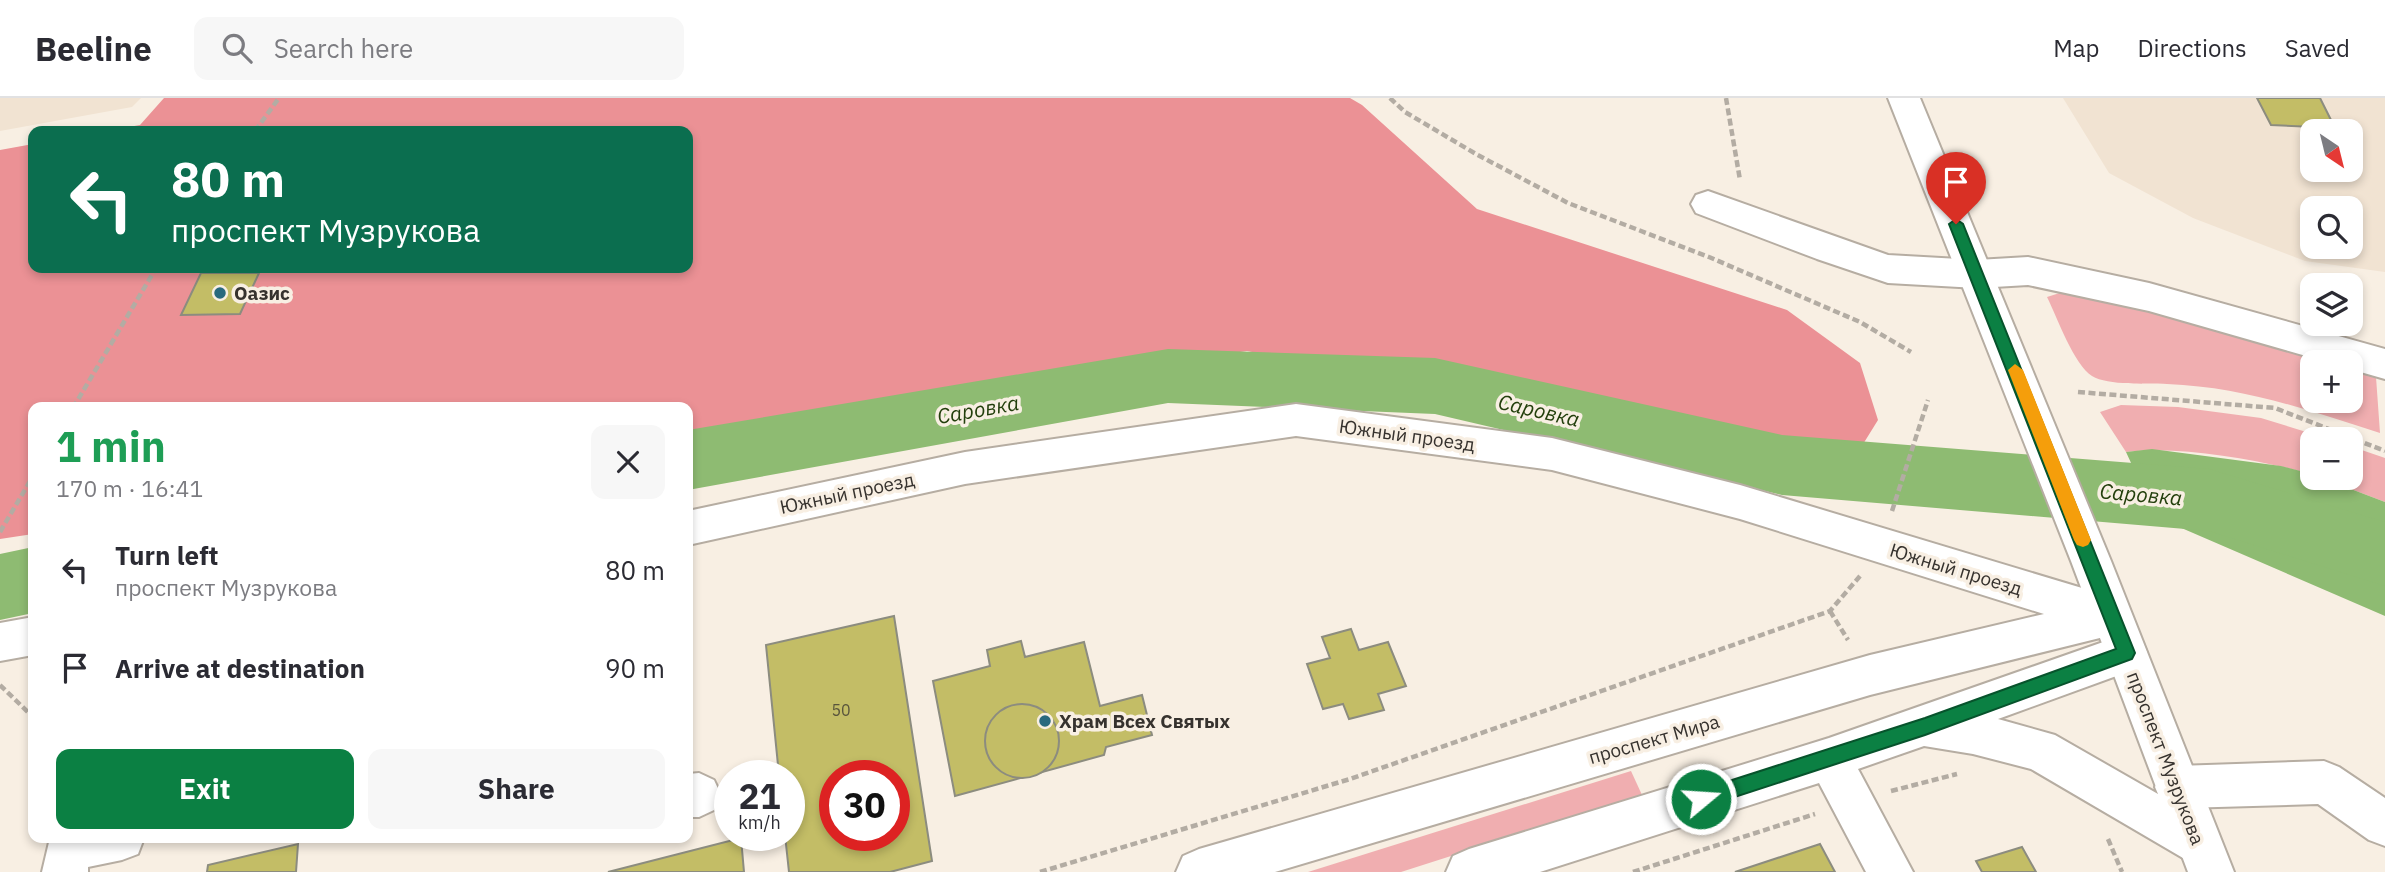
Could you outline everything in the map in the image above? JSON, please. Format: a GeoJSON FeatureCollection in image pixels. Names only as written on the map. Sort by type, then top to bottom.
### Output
{"type":"FeatureCollection","features":[{"type":"Feature","properties":{"kind":"street","name":"проспект Музрукова"},"geometry":{"type":"LineString","coordinates":[[1904,98],[2091,561],[2205,857]]}},
{"type":"Feature","properties":{"kind":"street"},"geometry":{"type":"LineString","coordinates":[[1708,204],[1888,269],[1977,274],[2028,271],[2149,297],[2385,364]]}},
{"type":"Feature","properties":{"kind":"street","name":"Южный проезд"},"geometry":{"type":"LineString","coordinates":[[693,527],[965,468],[1296,420],[1552,454],[1741,502],[1888,529],[2119,634]]}},
{"type":"Feature","properties":{"kind":"street"},"geometry":{"type":"LineString","coordinates":[[1469,872],[1925,727],[2119,634]]}},
{"type":"Feature","properties":{"kind":"street","name":"проспект Мира"},"geometry":{"type":"LineString","coordinates":[[1199,872],[1870,676],[2119,634]]}},
{"type":"Feature","properties":{"kind":"street"},"geometry":{"type":"LineString","coordinates":[[0,642],[28,637]]}},
{"type":"Feature","properties":{"kind":"street"},"geometry":{"type":"LineString","coordinates":[[1925,727],[1973,733],[2040,750],[2205,857]]}},
{"type":"Feature","properties":{"kind":"street"},"geometry":{"type":"LineString","coordinates":[[1829,759],[1891,872]]}},
{"type":"Feature","properties":{"kind":"street"},"geometry":{"type":"LineString","coordinates":[[2177,787],[2324,782],[2385,824]]}},
{"type":"Feature","properties":{"kind":"street"},"geometry":{"type":"LineString","coordinates":[[65,872],[68,849],[97,843]]}},
{"type":"Feature","properties":{"kind":"path"},"geometry":{"type":"LineString","coordinates":[[259,126],[279,98]]}},
{"type":"Feature","properties":{"kind":"path"},"geometry":{"type":"LineString","coordinates":[[1390,98],[1405,112],[1476,154],[1568,203],[1709,257],[1860,322],[1911,352]]}},
{"type":"Feature","properties":{"kind":"path"},"geometry":{"type":"LineString","coordinates":[[1726,98],[1747,219]]}},
{"type":"Feature","properties":{"kind":"path"},"geometry":{"type":"LineString","coordinates":[[77,402],[153,273]]}},
{"type":"Feature","properties":{"kind":"path"},"geometry":{"type":"LineString","coordinates":[[2078,392],[2275,408],[2385,451]]}},
{"type":"Feature","properties":{"kind":"path"},"geometry":{"type":"LineString","coordinates":[[1040,872],[1350,779],[1830,611],[1888,529],[1928,400]]}},
{"type":"Feature","properties":{"kind":"path"},"geometry":{"type":"LineString","coordinates":[[0,533],[28,485]]}},
{"type":"Feature","properties":{"kind":"path"},"geometry":{"type":"LineString","coordinates":[[0,685],[28,712]]}},
{"type":"Feature","properties":{"kind":"shaded area"},"geometry":{"type":"Polygon","coordinates":[[[0,98],[141,98],[132,107],[0,131],[0,98]]]}},
{"type":"Feature","properties":{"kind":"shaded area"},"geometry":{"type":"Polygon","coordinates":[[[164,98],[1350,98],[1362,105],[1477,209],[1787,310],[1860,363],[1878,420],[1847,470],[1247,351],[693,434],[693,402],[28,402],[28,535],[0,539],[0,150],[28,145],[28,273],[693,273],[693,126],[134,126],[140,125],[164,98]]]}},
{"type":"Feature","properties":{"kind":"shaded area"},"geometry":{"type":"Polygon","coordinates":[[[2063,98],[2385,98],[2385,272],[2305,261],[2193,218],[2109,173],[2063,98]]]}},
{"type":"Feature","properties":{"kind":"shaded area"},"geometry":{"type":"Polygon","coordinates":[[[2066,291],[2091,295],[2300,355],[2300,408],[2223,390],[2167,384],[2118,383],[2092,376],[2072,351],[2047,297],[2066,291]]]}},
{"type":"Feature","properties":{"kind":"shaded area"},"geometry":{"type":"Polygon","coordinates":[[[2363,374],[2376,377],[2380,433],[2317,413],[2363,413],[2363,374]]]}},
{"type":"Feature","properties":{"kind":"shaded area"},"geometry":{"type":"Polygon","coordinates":[[[2121,405],[2178,407],[2261,418],[2300,430],[2300,471],[2194,452],[2126,452],[2100,412],[2121,405]]]}},
{"type":"Feature","properties":{"kind":"shaded area"},"geometry":{"type":"Polygon","coordinates":[[[2152,449],[2281,466],[2300,471],[2300,490],[2354,490],[2385,502],[2385,616],[2156,517],[2126,452],[2152,449]]]}},
{"type":"Feature","properties":{"kind":"shaded area"},"geometry":{"type":"Polygon","coordinates":[[[2363,450],[2385,458],[2385,502],[2354,490],[2363,490],[2363,450]]]}},
{"type":"Feature","properties":{"kind":"shaded area"},"geometry":{"type":"Polygon","coordinates":[[[1631,771],[1642,795],[1401,872],[1308,872],[1631,771]]]}},
{"type":"Feature","properties":{"kind":"building"},"geometry":{"type":"Polygon","coordinates":[[[2257,98],[2320,98],[2330,119],[2300,119],[2300,126],[2271,125],[2257,98]]]}},
{"type":"Feature","properties":{"kind":"building","name":"Оазис"},"geometry":{"type":"Polygon","coordinates":[[[201,273],[259,273],[240,314],[181,315],[201,273]]]}},
{"type":"Feature","properties":{"kind":"building"},"geometry":{"type":"Polygon","coordinates":[[[894,616],[932,861],[890,872],[789,872],[787,851],[805,851],[805,760],[778,760],[766,645],[894,616]]]}},
{"type":"Feature","properties":{"kind":"building"},"geometry":{"type":"Polygon","coordinates":[[[1351,629],[1359,650],[1388,642],[1406,686],[1378,694],[1384,710],[1349,719],[1343,704],[1323,709],[1307,664],[1330,658],[1322,637],[1351,629]]]}},
{"type":"Feature","properties":{"kind":"building","name":"Храм Всех Святых"},"geometry":{"type":"Polygon","coordinates":[[[1021,641],[1025,657],[1084,642],[1100,706],[1142,695],[1152,735],[1106,747],[1104,755],[955,796],[933,681],[990,666],[987,650],[1021,641]]]}},
{"type":"Feature","properties":{"kind":"building"},"geometry":{"type":"Polygon","coordinates":[[[1022,704],[1043,710],[1053,720],[1059,741],[1053,762],[1043,772],[1022,778],[1001,772],[991,762],[985,741],[991,720],[1001,710],[1022,704]]]}},
{"type":"Feature","properties":{"kind":"building"},"geometry":{"type":"Polygon","coordinates":[[[298,844],[296,872],[207,872],[208,865],[298,844]]]}},
{"type":"Feature","properties":{"kind":"building"},"geometry":{"type":"Polygon","coordinates":[[[1820,844],[1835,872],[1735,872],[1820,844]]]}},
{"type":"Feature","properties":{"kind":"building"},"geometry":{"type":"Polygon","coordinates":[[[714,845],[714,851],[742,851],[744,872],[608,872],[714,845]]]}},
{"type":"Feature","properties":{"kind":"building"},"geometry":{"type":"Polygon","coordinates":[[[2022,847],[2036,872],[1982,872],[1976,861],[2022,847]]]}},
{"type":"Feature","properties":{"kind":"waterway","name":"Саровка"},"geometry":{"type":"LineString","coordinates":[[693,459],[1168,376],[1435,386],[1782,465],[2209,500],[2385,554]]}},
{"type":"Feature","properties":{"kind":"waterway","name":"Саровка"},"geometry":{"type":"LineString","coordinates":[[0,587],[28,581]]}},
{"type":"Feature","properties":{"kind":"slow traffic"},"geometry":{"type":"LineString","coordinates":[[2015,370],[2083,540]]}},
{"type":"Feature","properties":{"kind":"place","name":"Оазис"},"geometry":{"type":"Point","coordinates":[220,293]}},
{"type":"Feature","properties":{"kind":"place","name":"Храм Всех Святых"},"geometry":{"type":"Point","coordinates":[1045,721]}},
{"type":"Feature","properties":{"kind":"route"},"geometry":{"type":"LineString","coordinates":[[1701,799],[1925,727],[2126,653],[1956,224]]}}]}
